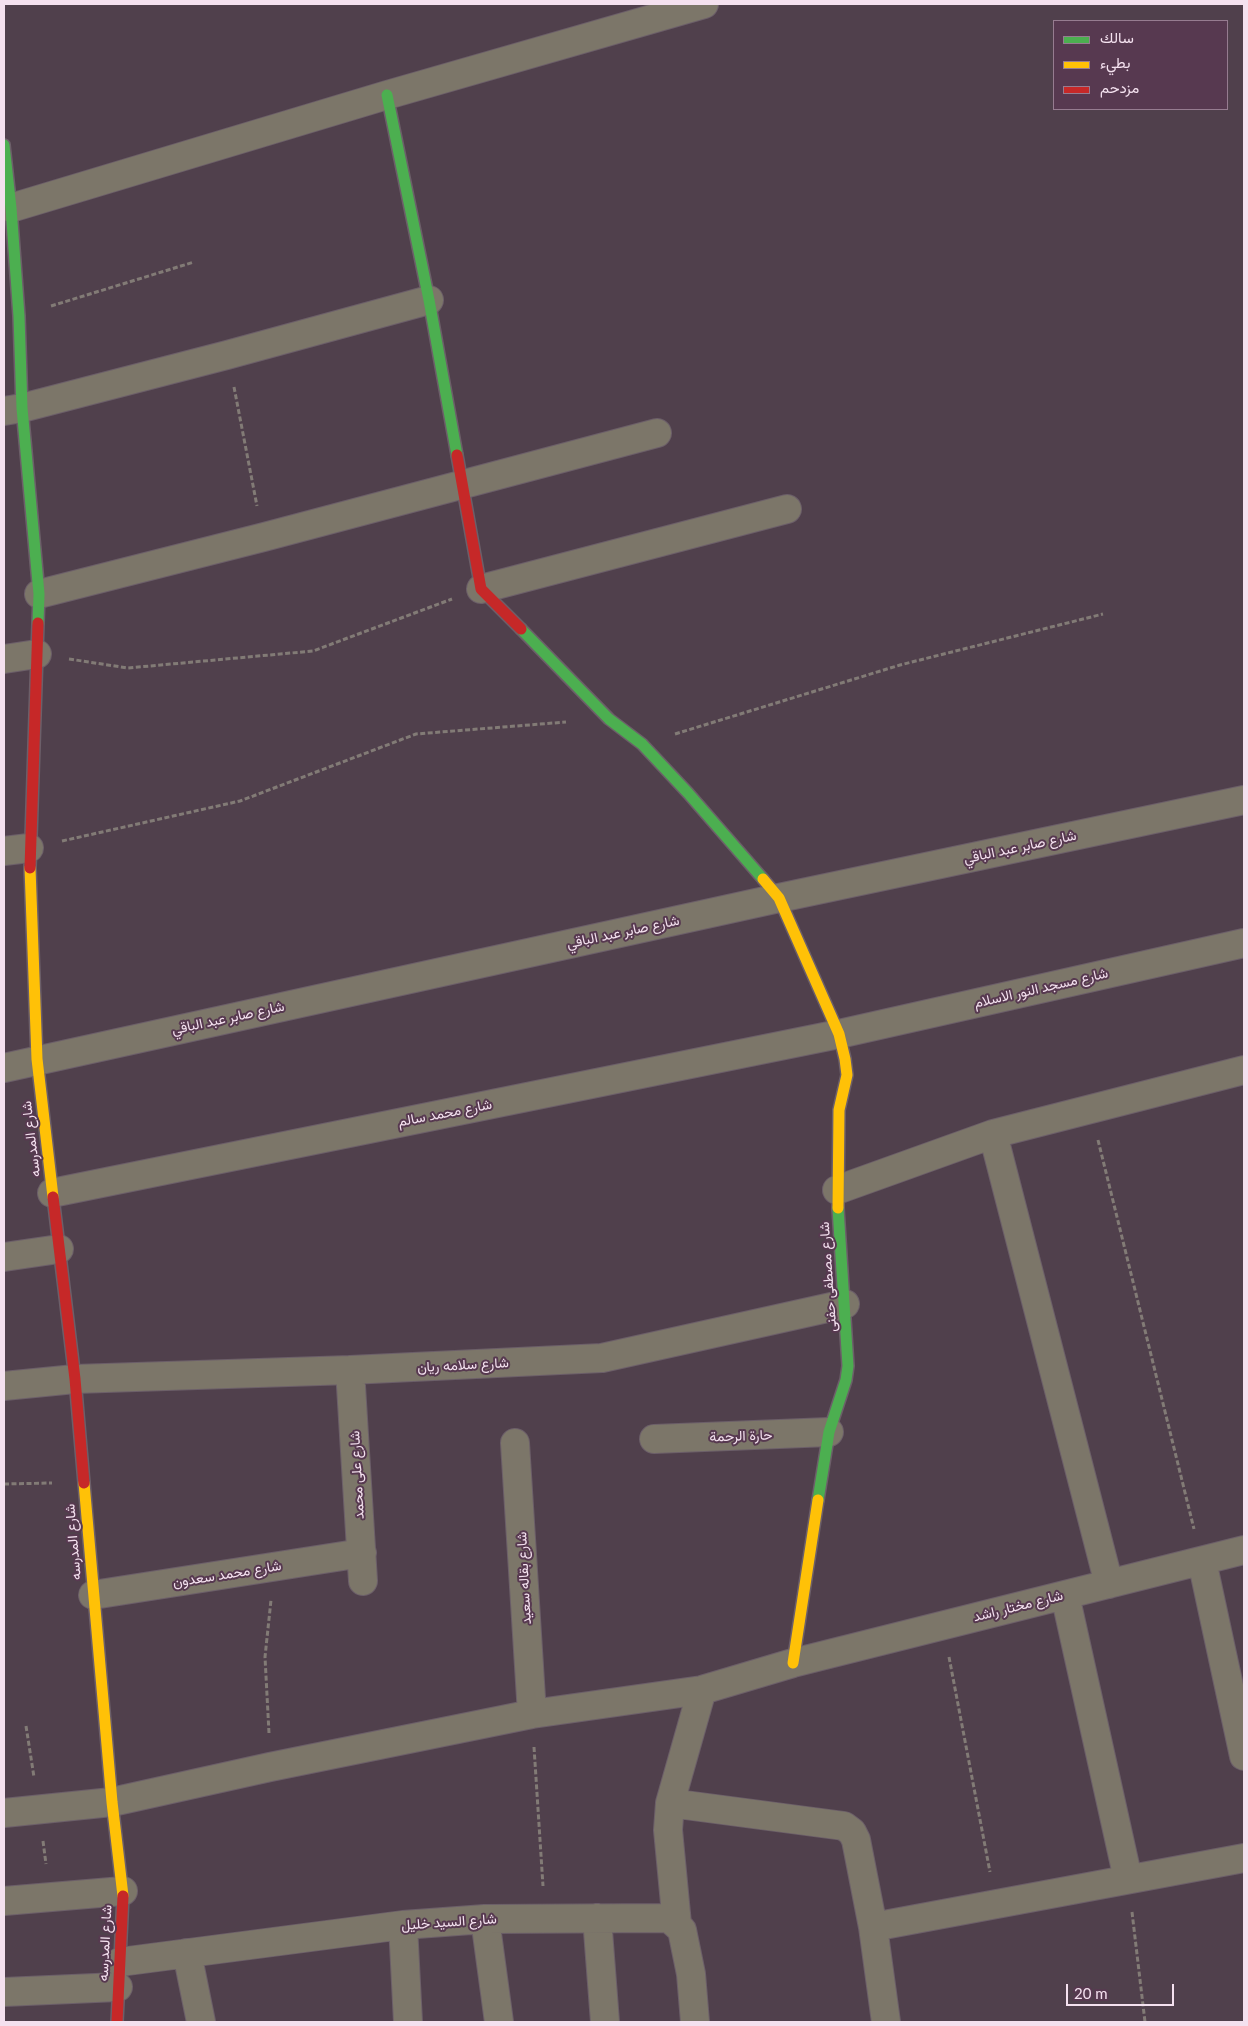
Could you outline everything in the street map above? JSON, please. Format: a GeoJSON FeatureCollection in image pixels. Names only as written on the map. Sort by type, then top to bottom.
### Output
{"type":"FeatureCollection","features":[{"type":"Feature","properties":{"kind":"street"},"geometry":{"type":"LineString","coordinates":[[11,208],[387,95],[704,4]]}},
{"type":"Feature","properties":{"kind":"street"},"geometry":{"type":"LineString","coordinates":[[387,95],[429,300],[481,589],[787,509]]}},
{"type":"Feature","properties":{"kind":"street","name":"شارع المدرسه"},"geometry":{"type":"LineString","coordinates":[[4,145],[11,208],[8,235],[19,316],[13,409],[39,594],[36,654],[17,850],[37,1059],[75,1379],[112,1802],[123,1891],[117,2022]]}},
{"type":"Feature","properties":{"kind":"street"},"geometry":{"type":"LineString","coordinates":[[13,409],[227,355],[429,300]]}},
{"type":"Feature","properties":{"kind":"street"},"geometry":{"type":"LineString","coordinates":[[39,594],[264,538],[657,433]]}},
{"type":"Feature","properties":{"kind":"street","name":"شارع مصطفى حفنى"},"geometry":{"type":"LineString","coordinates":[[481,589],[609,719],[642,744],[688,793],[779,898],[839,1034],[847,1075],[839,1110],[837,1190],[848,1366],[846,1380],[829,1432],[793,1662]]}},
{"type":"Feature","properties":{"kind":"street"},"geometry":{"type":"LineString","coordinates":[[4,659],[36,654]]}},
{"type":"Feature","properties":{"kind":"street","name":"شارع صابر عبد الباقي"},"geometry":{"type":"LineString","coordinates":[[4,1068],[37,1059],[779,898],[1244,800]]}},
{"type":"Feature","properties":{"kind":"street","name":"شارع مسجد النور الاسلام"},"geometry":{"type":"LineString","coordinates":[[839,1034],[1244,943]]}},
{"type":"Feature","properties":{"kind":"street","name":"شارع محمد سالم"},"geometry":{"type":"LineString","coordinates":[[52,1193],[839,1034]]}},
{"type":"Feature","properties":{"kind":"street"},"geometry":{"type":"LineString","coordinates":[[837,1190],[993,1134],[1244,1070]]}},
{"type":"Feature","properties":{"kind":"street"},"geometry":{"type":"LineString","coordinates":[[993,1134],[1109,1584]]}},
{"type":"Feature","properties":{"kind":"street"},"geometry":{"type":"LineString","coordinates":[[4,1257],[59,1249]]}},
{"type":"Feature","properties":{"kind":"street","name":"شارع سلامه ريان"},"geometry":{"type":"LineString","coordinates":[[4,1386],[75,1379],[350,1370],[602,1358],[845,1304]]}},
{"type":"Feature","properties":{"kind":"street","name":"شارع على محمد"},"geometry":{"type":"LineString","coordinates":[[350,1370],[363,1580]]}},
{"type":"Feature","properties":{"kind":"street","name":"حارة الرحمة"},"geometry":{"type":"LineString","coordinates":[[654,1439],[829,1432]]}},
{"type":"Feature","properties":{"kind":"street","name":"شارع بقاله سعيد"},"geometry":{"type":"LineString","coordinates":[[515,1443],[532,1714]]}},
{"type":"Feature","properties":{"kind":"street","name":"شارع مختار راشد"},"geometry":{"type":"LineString","coordinates":[[4,1813],[112,1802],[270,1767],[532,1714],[702,1690],[793,1662],[1202,1562],[1244,1550]]}},
{"type":"Feature","properties":{"kind":"street","name":"شارع محمد سعدون"},"geometry":{"type":"LineString","coordinates":[[93,1595],[362,1553]]}},
{"type":"Feature","properties":{"kind":"street"},"geometry":{"type":"LineString","coordinates":[[1202,1562],[1244,1756]]}},
{"type":"Feature","properties":{"kind":"street"},"geometry":{"type":"LineString","coordinates":[[1064,1595],[1128,1879]]}},
{"type":"Feature","properties":{"kind":"street"},"geometry":{"type":"LineString","coordinates":[[695,2022],[691,1974],[682,1930],[677,1924],[668,1830],[670,1803],[702,1690]]}},
{"type":"Feature","properties":{"kind":"street"},"geometry":{"type":"LineString","coordinates":[[670,1803],[844,1826],[852,1832],[856,1840],[873,1927],[886,2022]]}},
{"type":"Feature","properties":{"kind":"street"},"geometry":{"type":"LineString","coordinates":[[873,1927],[1244,1858]]}},
{"type":"Feature","properties":{"kind":"street"},"geometry":{"type":"LineString","coordinates":[[4,1901],[123,1891]]}},
{"type":"Feature","properties":{"kind":"street"},"geometry":{"type":"LineString","coordinates":[[597,1918],[605,2022]]}},
{"type":"Feature","properties":{"kind":"street","name":"شارع السيد خليل"},"geometry":{"type":"LineString","coordinates":[[4,1992],[119,1975],[187,1952],[403,1925],[485,1919],[597,1918],[669,1918],[677,1924]]}},
{"type":"Feature","properties":{"kind":"street"},"geometry":{"type":"LineString","coordinates":[[485,1919],[499,2022]]}},
{"type":"Feature","properties":{"kind":"street"},"geometry":{"type":"LineString","coordinates":[[403,1925],[408,2022]]}},
{"type":"Feature","properties":{"kind":"street"},"geometry":{"type":"LineString","coordinates":[[187,1952],[202,2022]]}},
{"type":"Feature","properties":{"kind":"path"},"geometry":{"type":"LineString","coordinates":[[19,316],[194,262]]}},
{"type":"Feature","properties":{"kind":"path"},"geometry":{"type":"LineString","coordinates":[[227,355],[264,538]]}},
{"type":"Feature","properties":{"kind":"path"},"geometry":{"type":"LineString","coordinates":[[36,654],[128,668],[313,651],[481,589]]}},
{"type":"Feature","properties":{"kind":"path"},"geometry":{"type":"LineString","coordinates":[[642,744],[900,665],[1103,614]]}},
{"type":"Feature","properties":{"kind":"path"},"geometry":{"type":"LineString","coordinates":[[17,850],[240,801],[416,734],[609,719]]}},
{"type":"Feature","properties":{"kind":"path"},"geometry":{"type":"LineString","coordinates":[[1090,1110],[1202,1562]]}},
{"type":"Feature","properties":{"kind":"path"},"geometry":{"type":"LineString","coordinates":[[4,1484],[83,1482]]}},
{"type":"Feature","properties":{"kind":"path"},"geometry":{"type":"LineString","coordinates":[[270,1767],[266,1657],[274,1567]]}},
{"type":"Feature","properties":{"kind":"path"},"geometry":{"type":"LineString","coordinates":[[942,1625],[996,1904]]}},
{"type":"Feature","properties":{"kind":"path"},"geometry":{"type":"LineString","coordinates":[[532,1714],[546,1919]]}},
{"type":"Feature","properties":{"kind":"path"},"geometry":{"type":"LineString","coordinates":[[26,1726],[50,1897]]}},
{"type":"Feature","properties":{"kind":"path"},"geometry":{"type":"LineString","coordinates":[[1128,1879],[1145,2022]]}},
{"type":"Feature","properties":{"kind":"traffic: fast"},"geometry":{"type":"LineString","coordinates":[[387,95],[429,300],[457,455]]}},
{"type":"Feature","properties":{"kind":"traffic: fast"},"geometry":{"type":"LineString","coordinates":[[4,145],[19,316],[22,408],[39,594],[38,623]]}},
{"type":"Feature","properties":{"kind":"traffic: fast"},"geometry":{"type":"LineString","coordinates":[[521,629],[609,719],[642,744],[688,793],[763,879]]}},
{"type":"Feature","properties":{"kind":"traffic: fast"},"geometry":{"type":"LineString","coordinates":[[818,1500],[829,1432],[846,1380],[848,1366],[838,1208]]}},
{"type":"Feature","properties":{"kind":"traffic: slow"},"geometry":{"type":"LineString","coordinates":[[30,868],[37,1059],[53,1197]]}},
{"type":"Feature","properties":{"kind":"traffic: slow"},"geometry":{"type":"LineString","coordinates":[[763,879],[779,898],[839,1034],[845,1059],[847,1075],[839,1110],[838,1208]]}},
{"type":"Feature","properties":{"kind":"traffic: slow"},"geometry":{"type":"LineString","coordinates":[[84,1483],[112,1802],[123,1896]]}},
{"type":"Feature","properties":{"kind":"traffic: slow"},"geometry":{"type":"LineString","coordinates":[[793,1663],[818,1500]]}},
{"type":"Feature","properties":{"kind":"traffic: jam"},"geometry":{"type":"LineString","coordinates":[[457,455],[481,589],[521,629]]}},
{"type":"Feature","properties":{"kind":"traffic: jam"},"geometry":{"type":"LineString","coordinates":[[30,868],[38,623]]}},
{"type":"Feature","properties":{"kind":"traffic: jam"},"geometry":{"type":"LineString","coordinates":[[53,1197],[75,1379],[84,1483]]}},
{"type":"Feature","properties":{"kind":"traffic: jam"},"geometry":{"type":"LineString","coordinates":[[117,2022],[123,1896]]}}]}
